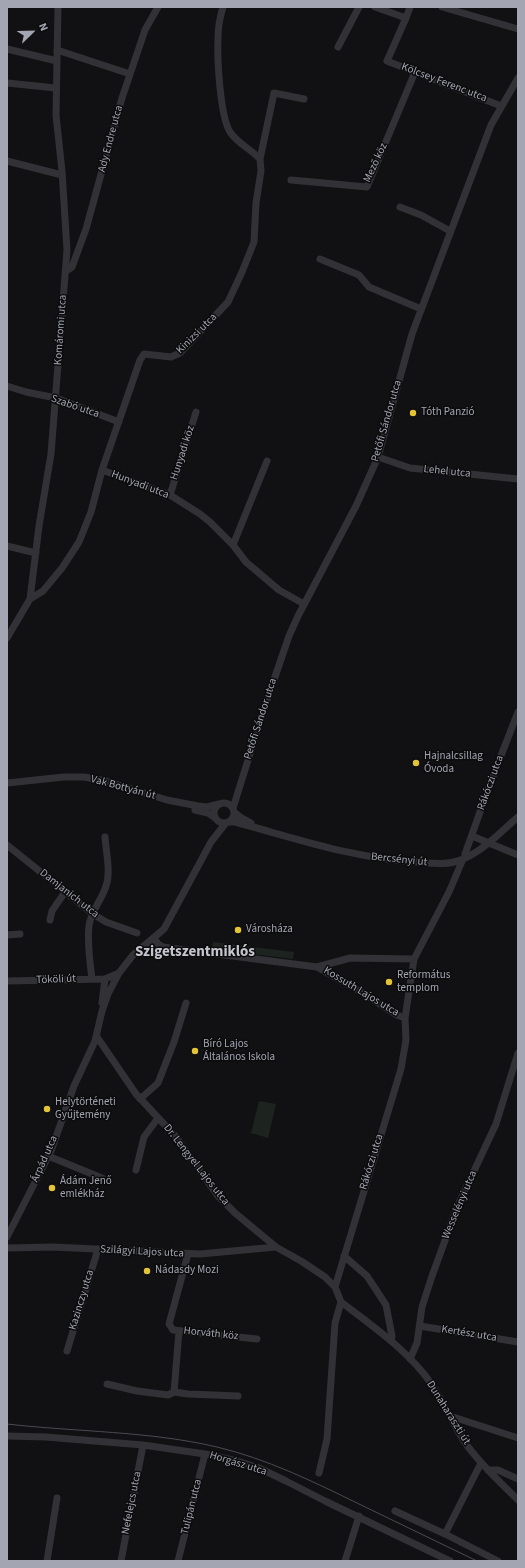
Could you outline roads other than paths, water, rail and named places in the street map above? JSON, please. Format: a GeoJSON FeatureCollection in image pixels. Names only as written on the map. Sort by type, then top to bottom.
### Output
{"type":"FeatureCollection","features":[{"type":"Feature","properties":{"kind":"street","name":"Komáromi utca"},"geometry":{"type":"LineString","coordinates":[[30,599],[51,454],[67,250],[56,115],[58,7]]}},
{"type":"Feature","properties":{"kind":"street","name":"Ady Endre utca"},"geometry":{"type":"LineString","coordinates":[[66,271],[72,267],[86,229],[130,74],[145,30],[158,7]]}},
{"type":"Feature","properties":{"kind":"street"},"geometry":{"type":"LineString","coordinates":[[223,7],[218,38],[223,111],[226,122],[234,138],[260,159],[274,93],[304,99]]}},
{"type":"Feature","properties":{"kind":"street"},"geometry":{"type":"LineString","coordinates":[[338,47],[359,7]]}},
{"type":"Feature","properties":{"kind":"street"},"geometry":{"type":"LineString","coordinates":[[375,7],[406,18],[410,7]]}},
{"type":"Feature","properties":{"kind":"street"},"geometry":{"type":"LineString","coordinates":[[442,7],[518,29]]}},
{"type":"Feature","properties":{"kind":"street","name":"Kölcsey Ferenc utca"},"geometry":{"type":"LineString","coordinates":[[406,18],[387,61],[501,106]]}},
{"type":"Feature","properties":{"kind":"street"},"geometry":{"type":"LineString","coordinates":[[7,50],[57,61]]}},
{"type":"Feature","properties":{"kind":"street"},"geometry":{"type":"LineString","coordinates":[[57,50],[130,74]]}},
{"type":"Feature","properties":{"kind":"street","name":"Mező köz"},"geometry":{"type":"LineString","coordinates":[[292,180],[367,187],[415,72]]}},
{"type":"Feature","properties":{"kind":"street","name":"Petőfi Sándor utca"},"geometry":{"type":"LineString","coordinates":[[234,810],[240,784],[289,636],[304,604],[356,506],[378,457],[412,334],[421,309],[491,125],[518,78]]}},
{"type":"Feature","properties":{"kind":"street"},"geometry":{"type":"LineString","coordinates":[[7,83],[56,88]]}},
{"type":"Feature","properties":{"kind":"street","name":"Kinizsi utca"},"geometry":{"type":"LineString","coordinates":[[7,638],[30,599],[43,591],[62,568],[79,542],[91,512],[102,470],[130,387],[142,357],[144,354],[148,353],[171,357],[180,353],[228,302],[254,242],[256,203],[261,171],[260,159]]}},
{"type":"Feature","properties":{"kind":"street"},"geometry":{"type":"LineString","coordinates":[[7,161],[62,175]]}},
{"type":"Feature","properties":{"kind":"street"},"geometry":{"type":"LineString","coordinates":[[400,207],[450,231]]}},
{"type":"Feature","properties":{"kind":"street"},"geometry":{"type":"LineString","coordinates":[[320,259],[359,275],[369,287],[421,309]]}},
{"type":"Feature","properties":{"kind":"street","name":"Szabó utca"},"geometry":{"type":"LineString","coordinates":[[7,386],[26,392],[56,398],[119,422]]}},
{"type":"Feature","properties":{"kind":"street","name":"Hunyadi köz"},"geometry":{"type":"LineString","coordinates":[[170,495],[196,412]]}},
{"type":"Feature","properties":{"kind":"street","name":"Lehel utca"},"geometry":{"type":"LineString","coordinates":[[378,457],[410,468],[518,479]]}},
{"type":"Feature","properties":{"kind":"street"},"geometry":{"type":"LineString","coordinates":[[233,545],[267,461]]}},
{"type":"Feature","properties":{"kind":"street","name":"Hunyadi utca"},"geometry":{"type":"LineString","coordinates":[[102,470],[170,495],[210,522],[233,545],[246,562],[279,590],[304,604]]}},
{"type":"Feature","properties":{"kind":"street"},"geometry":{"type":"LineString","coordinates":[[7,546],[36,553]]}},
{"type":"Feature","properties":{"kind":"street","name":"Rákóczi utca"},"geometry":{"type":"LineString","coordinates":[[334,1286],[401,1069],[406,1040],[405,1018],[414,959],[449,892],[464,857],[518,712]]}},
{"type":"Feature","properties":{"kind":"street","name":"Vak Bottyán út"},"geometry":{"type":"LineString","coordinates":[[7,783],[64,777],[111,782],[190,809],[208,813],[216,819]]}},
{"type":"Feature","properties":{"kind":"street","name":"Petőfi Sándor utca"},"geometry":{"type":"LineString","coordinates":[[222,804],[230,797],[240,784]]}},
{"type":"Feature","properties":{"kind":"street","name":"Vak Bottyán út"},"geometry":{"type":"LineString","coordinates":[[167,800],[202,806],[222,804]]}},
{"type":"Feature","properties":{"kind":"street"},"geometry":{"type":"LineString","coordinates":[[154,938],[167,925],[175,907],[211,842],[217,827],[215,809],[222,804],[231,806],[234,810],[234,818],[227,823],[211,842]]}},
{"type":"Feature","properties":{"kind":"street","name":"Bercsényi út"},"geometry":{"type":"LineString","coordinates":[[234,810],[242,818],[268,830]]}},
{"type":"Feature","properties":{"kind":"street","name":"Bercsényi út"},"geometry":{"type":"LineString","coordinates":[[227,823],[235,822],[268,830],[338,850],[385,859],[439,864],[453,863],[464,857],[487,843],[518,817]]}},
{"type":"Feature","properties":{"kind":"street"},"geometry":{"type":"LineString","coordinates":[[216,819],[227,823]]}},
{"type":"Feature","properties":{"kind":"street"},"geometry":{"type":"LineString","coordinates":[[472,836],[518,855]]}},
{"type":"Feature","properties":{"kind":"street"},"geometry":{"type":"LineString","coordinates":[[92,978],[89,933],[90,919],[108,879],[104,837]]}},
{"type":"Feature","properties":{"kind":"street","name":"Damjanich utca"},"geometry":{"type":"LineString","coordinates":[[7,845],[93,914],[106,922],[137,933]]}},
{"type":"Feature","properties":{"kind":"street"},"geometry":{"type":"LineString","coordinates":[[50,920],[52,911],[65,892]]}},
{"type":"Feature","properties":{"kind":"street"},"geometry":{"type":"LineString","coordinates":[[7,935],[20,934]]}},
{"type":"Feature","properties":{"kind":"street","name":"Kossuth Lajos utca"},"geometry":{"type":"LineString","coordinates":[[154,938],[158,944],[163,947],[317,967],[361,992],[396,1015],[405,1018]]}},
{"type":"Feature","properties":{"kind":"street","name":"Árpád utca"},"geometry":{"type":"LineString","coordinates":[[7,1237],[48,1156],[74,1086],[88,1058],[96,1037],[102,1011],[108,994],[119,973],[133,955],[154,938]]}},
{"type":"Feature","properties":{"kind":"street","name":"Kossuth Lajos utca"},"geometry":{"type":"LineString","coordinates":[[317,967],[350,958],[414,959]]}},
{"type":"Feature","properties":{"kind":"street"},"geometry":{"type":"LineString","coordinates":[[105,979],[119,973]]}},
{"type":"Feature","properties":{"kind":"street","name":"Tököli út"},"geometry":{"type":"LineString","coordinates":[[7,981],[92,978],[105,979]]}},
{"type":"Feature","properties":{"kind":"street","name":"Árpád utca"},"geometry":{"type":"LineString","coordinates":[[102,1011],[105,979]]}},
{"type":"Feature","properties":{"kind":"street"},"geometry":{"type":"LineString","coordinates":[[140,1098],[158,1083],[174,1042],[186,1003]]}},
{"type":"Feature","properties":{"kind":"street","name":"Dr. Lengyel Lajos utca"},"geometry":{"type":"LineString","coordinates":[[96,1037],[140,1098],[176,1137],[218,1196],[235,1213],[276,1247],[325,1277],[334,1286]]}},
{"type":"Feature","properties":{"kind":"street","name":"Wesselényi utca"},"geometry":{"type":"LineString","coordinates":[[410,1359],[417,1342],[422,1307],[432,1276],[458,1205],[496,1124],[515,1072],[518,1053]]}},
{"type":"Feature","properties":{"kind":"street"},"geometry":{"type":"LineString","coordinates":[[136,1170],[144,1137],[158,1118]]}},
{"type":"Feature","properties":{"kind":"street"},"geometry":{"type":"LineString","coordinates":[[48,1156],[102,1178]]}},
{"type":"Feature","properties":{"kind":"street"},"geometry":{"type":"LineString","coordinates":[[260,1248],[262,1235]]}},
{"type":"Feature","properties":{"kind":"street","name":"Szilágyi Lajos utca"},"geometry":{"type":"LineString","coordinates":[[7,1248],[53,1247],[200,1254],[276,1247]]}},
{"type":"Feature","properties":{"kind":"street","name":"Kazinczy utca"},"geometry":{"type":"LineString","coordinates":[[67,1351],[98,1249]]}},
{"type":"Feature","properties":{"kind":"street","name":"Horváth köz"},"geometry":{"type":"LineString","coordinates":[[188,1254],[169,1324],[173,1330],[257,1339]]}},
{"type":"Feature","properties":{"kind":"street"},"geometry":{"type":"LineString","coordinates":[[344,1256],[367,1276],[386,1305],[392,1336],[391,1341]]}},
{"type":"Feature","properties":{"kind":"street"},"geometry":{"type":"LineString","coordinates":[[318,1473],[327,1440],[335,1323],[341,1302],[334,1286]]}},
{"type":"Feature","properties":{"kind":"street","name":"Dunaharaszti út"},"geometry":{"type":"LineString","coordinates":[[341,1302],[391,1341],[424,1374],[439,1395],[466,1443],[481,1463],[518,1500]]}},
{"type":"Feature","properties":{"kind":"street","name":"Kertész utca"},"geometry":{"type":"LineString","coordinates":[[420,1326],[518,1342]]}},
{"type":"Feature","properties":{"kind":"street"},"geometry":{"type":"LineString","coordinates":[[174,1392],[179,1331]]}},
{"type":"Feature","properties":{"kind":"street"},"geometry":{"type":"LineString","coordinates":[[107,1384],[168,1396],[174,1392],[238,1396]]}},
{"type":"Feature","properties":{"kind":"street"},"geometry":{"type":"LineString","coordinates":[[450,1416],[518,1438]]}},
{"type":"Feature","properties":{"kind":"street","name":"Horgász utca"},"geometry":{"type":"LineString","coordinates":[[7,1436],[46,1437],[143,1445],[205,1454],[237,1461],[259,1468],[450,1561]]}},
{"type":"Feature","properties":{"kind":"street","name":"Nefelejcs utca"},"geometry":{"type":"LineString","coordinates":[[121,1561],[143,1445]]}},
{"type":"Feature","properties":{"kind":"street","name":"Tulipán utca"},"geometry":{"type":"LineString","coordinates":[[178,1561],[205,1454]]}},
{"type":"Feature","properties":{"kind":"street"},"geometry":{"type":"LineString","coordinates":[[445,1534],[481,1463]]}},
{"type":"Feature","properties":{"kind":"street"},"geometry":{"type":"LineString","coordinates":[[488,1470],[498,1470],[518,1479]]}},
{"type":"Feature","properties":{"kind":"street"},"geometry":{"type":"LineString","coordinates":[[47,1561],[56,1498]]}},
{"type":"Feature","properties":{"kind":"street"},"geometry":{"type":"LineString","coordinates":[[395,1511],[498,1561]]}},
{"type":"Feature","properties":{"kind":"street"},"geometry":{"type":"LineString","coordinates":[[345,1561],[358,1516]]}},
{"type":"Feature","properties":{"kind":"tram line"},"geometry":{"type":"LineString","coordinates":[[7,1424],[113,1432],[165,1438],[217,1447],[236,1452],[271,1464],[306,1479],[477,1561]]}},
{"type":"Feature","properties":{"kind":"place","name":"Tóth Panzió"},"geometry":{"type":"Point","coordinates":[413,413]}},
{"type":"Feature","properties":{"kind":"place","name":"Hajnalcsillag Óvoda"},"geometry":{"type":"Point","coordinates":[416,763]}},
{"type":"Feature","properties":{"kind":"place","name":"Városháza"},"geometry":{"type":"Point","coordinates":[238,930]}},
{"type":"Feature","properties":{"kind":"place","name":"Református templom"},"geometry":{"type":"Point","coordinates":[389,982]}},
{"type":"Feature","properties":{"kind":"place","name":"Bíró Lajos Általános Iskola"},"geometry":{"type":"Point","coordinates":[195,1051]}},
{"type":"Feature","properties":{"kind":"place","name":"Helytörténeti Gyűjtemény"},"geometry":{"type":"Point","coordinates":[47,1109]}},
{"type":"Feature","properties":{"kind":"place","name":"Ádám Jenő emlékház"},"geometry":{"type":"Point","coordinates":[52,1188]}},
{"type":"Feature","properties":{"kind":"place","name":"Nádasdy Mozi"},"geometry":{"type":"Point","coordinates":[147,1271]}},
{"type":"Feature","properties":{"kind":"district","name":"Szigetszentmiklós"},"geometry":{"type":"Point","coordinates":[195,953]}}]}
